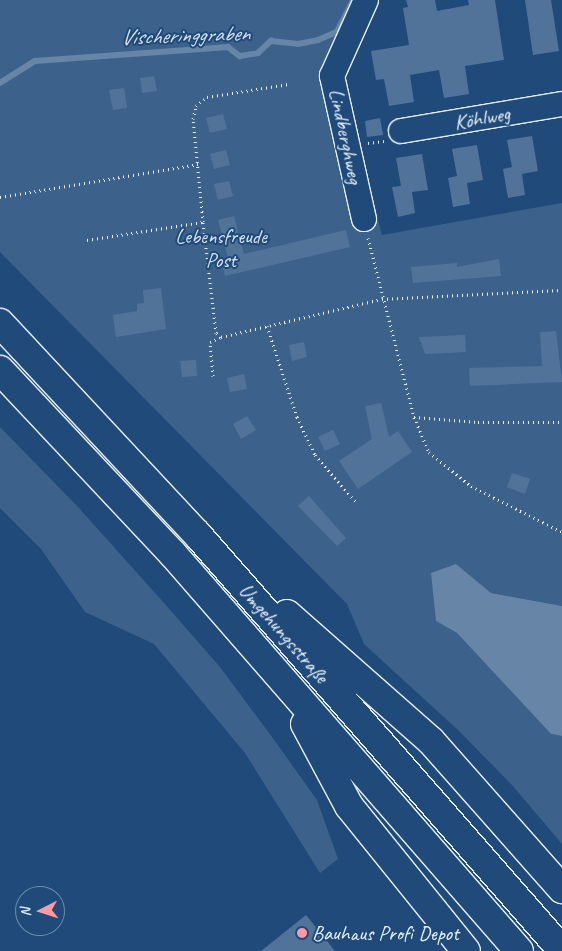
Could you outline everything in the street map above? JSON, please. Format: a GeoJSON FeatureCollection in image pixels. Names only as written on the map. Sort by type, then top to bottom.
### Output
{"type":"FeatureCollection","features":[{"type":"Feature","properties":{"kind":"highway","name":"Umgehungsstraße"},"geometry":{"type":"LineString","coordinates":[[0,323],[197,534],[562,950]]}},
{"type":"Feature","properties":{"kind":"highway","name":"Umgehungsstraße"},"geometry":{"type":"LineString","coordinates":[[0,370],[172,553],[282,683],[519,951]]}},
{"type":"Feature","properties":{"kind":"highway"},"geometry":{"type":"LineString","coordinates":[[197,534],[431,741],[562,889]]}},
{"type":"Feature","properties":{"kind":"highway"},"geometry":{"type":"LineString","coordinates":[[282,683],[349,806],[466,951]]}},
{"type":"Feature","properties":{"kind":"street","name":"Lindberghweg"},"geometry":{"type":"LineString","coordinates":[[364,219],[332,76],[366,0]]}},
{"type":"Feature","properties":{"kind":"street","name":"Köhlweg"},"geometry":{"type":"LineString","coordinates":[[401,131],[562,104]]}},
{"type":"Feature","properties":{"kind":"path"},"geometry":{"type":"LineString","coordinates":[[221,338],[216,333],[203,222],[199,164],[193,119],[196,106],[207,97],[290,84]]}},
{"type":"Feature","properties":{"kind":"path"},"geometry":{"type":"LineString","coordinates":[[347,146],[400,139],[401,131]]}},
{"type":"Feature","properties":{"kind":"path"},"geometry":{"type":"LineString","coordinates":[[0,197],[199,164]]}},
{"type":"Feature","properties":{"kind":"path"},"geometry":{"type":"LineString","coordinates":[[364,219],[382,299],[414,417],[429,452],[464,480],[562,532]]}},
{"type":"Feature","properties":{"kind":"path"},"geometry":{"type":"LineString","coordinates":[[87,240],[203,222]]}},
{"type":"Feature","properties":{"kind":"path"},"geometry":{"type":"LineString","coordinates":[[213,376],[210,342],[267,326],[382,299],[562,290]]}},
{"type":"Feature","properties":{"kind":"path"},"geometry":{"type":"LineString","coordinates":[[267,326],[297,418],[315,455],[356,502]]}},
{"type":"Feature","properties":{"kind":"path"},"geometry":{"type":"LineString","coordinates":[[414,417],[478,422],[562,422]]}},
{"type":"Feature","properties":{"kind":"green space","name":"Lebensfreude Post"},"geometry":{"type":"Polygon","coordinates":[[[0,0],[360,0],[334,66],[344,91],[382,235],[562,203],[562,606],[491,593],[456,565],[436,621],[457,633],[551,734],[562,736],[562,844],[512,785],[459,731],[364,644],[347,604],[0,252],[0,0]]]}},
{"type":"Feature","properties":{"kind":"green space"},"geometry":{"type":"Polygon","coordinates":[[[0,427],[78,507],[164,603],[220,667],[272,737],[317,800],[338,859],[320,873],[245,753],[154,644],[85,612],[41,549],[0,508],[0,427]]]}},
{"type":"Feature","properties":{"kind":"shaded area"},"geometry":{"type":"Polygon","coordinates":[[[456,564],[491,593],[562,606],[562,736],[551,734],[457,633],[436,621],[431,573],[456,564]]]}},
{"type":"Feature","properties":{"kind":"building"},"geometry":{"type":"Polygon","coordinates":[[[406,0],[435,0],[437,11],[469,5],[468,0],[495,0],[504,60],[465,66],[469,94],[444,98],[439,70],[410,75],[414,102],[389,106],[384,79],[376,80],[371,51],[409,45],[403,8],[408,7],[406,0]]]}},
{"type":"Feature","properties":{"kind":"building"},"geometry":{"type":"Polygon","coordinates":[[[525,0],[551,0],[559,51],[533,55],[525,0]]]}},
{"type":"Feature","properties":{"kind":"building"},"geometry":{"type":"Polygon","coordinates":[[[154,76],[157,91],[142,93],[140,78],[154,76]]]}},
{"type":"Feature","properties":{"kind":"building"},"geometry":{"type":"Polygon","coordinates":[[[124,88],[127,108],[113,110],[109,90],[124,88]]]}},
{"type":"Feature","properties":{"kind":"building"},"geometry":{"type":"Polygon","coordinates":[[[223,114],[227,129],[210,133],[206,118],[223,114]]]}},
{"type":"Feature","properties":{"kind":"building"},"geometry":{"type":"Polygon","coordinates":[[[380,118],[383,135],[367,137],[365,121],[380,118]]]}},
{"type":"Feature","properties":{"kind":"building"},"geometry":{"type":"Polygon","coordinates":[[[532,136],[538,171],[522,174],[525,195],[508,198],[503,169],[512,167],[507,140],[532,136]]]}},
{"type":"Feature","properties":{"kind":"building"},"geometry":{"type":"Polygon","coordinates":[[[477,145],[483,180],[467,183],[470,204],[453,207],[448,178],[457,176],[452,149],[477,145]]]}},
{"type":"Feature","properties":{"kind":"building"},"geometry":{"type":"Polygon","coordinates":[[[226,150],[230,165],[214,169],[210,154],[226,150]]]}},
{"type":"Feature","properties":{"kind":"building"},"geometry":{"type":"Polygon","coordinates":[[[422,154],[428,190],[412,192],[415,213],[398,217],[392,187],[401,186],[396,158],[422,154]]]}},
{"type":"Feature","properties":{"kind":"building"},"geometry":{"type":"Polygon","coordinates":[[[229,181],[233,196],[218,200],[214,184],[229,181]]]}},
{"type":"Feature","properties":{"kind":"building"},"geometry":{"type":"Polygon","coordinates":[[[234,216],[244,254],[346,230],[350,247],[225,276],[221,260],[228,258],[218,220],[234,216]]]}},
{"type":"Feature","properties":{"kind":"building"},"geometry":{"type":"Polygon","coordinates":[[[499,259],[501,276],[413,283],[411,267],[457,263],[457,267],[499,259]]]}},
{"type":"Feature","properties":{"kind":"building"},"geometry":{"type":"Polygon","coordinates":[[[161,288],[166,329],[116,337],[113,315],[137,311],[137,304],[144,303],[143,290],[161,288]]]}},
{"type":"Feature","properties":{"kind":"building"},"geometry":{"type":"Polygon","coordinates":[[[556,331],[562,382],[470,386],[469,368],[542,366],[540,332],[556,331]]]}},
{"type":"Feature","properties":{"kind":"building"},"geometry":{"type":"Polygon","coordinates":[[[465,335],[466,352],[425,354],[419,337],[465,335]]]}},
{"type":"Feature","properties":{"kind":"building"},"geometry":{"type":"Polygon","coordinates":[[[304,342],[307,357],[292,361],[289,345],[304,342]]]}},
{"type":"Feature","properties":{"kind":"building"},"geometry":{"type":"Polygon","coordinates":[[[196,360],[197,376],[182,377],[180,361],[196,360]]]}},
{"type":"Feature","properties":{"kind":"building"},"geometry":{"type":"Polygon","coordinates":[[[244,374],[247,389],[230,392],[227,378],[244,374]]]}},
{"type":"Feature","properties":{"kind":"building"},"geometry":{"type":"Polygon","coordinates":[[[381,403],[389,437],[398,431],[412,452],[358,489],[339,461],[372,439],[365,406],[381,403]]]}},
{"type":"Feature","properties":{"kind":"building"},"geometry":{"type":"Polygon","coordinates":[[[247,416],[256,430],[241,439],[233,424],[247,416]]]}},
{"type":"Feature","properties":{"kind":"building"},"geometry":{"type":"Polygon","coordinates":[[[333,430],[340,444],[325,451],[318,437],[333,430]]]}},
{"type":"Feature","properties":{"kind":"building"},"geometry":{"type":"Polygon","coordinates":[[[512,473],[530,479],[525,494],[507,487],[512,473]]]}},
{"type":"Feature","properties":{"kind":"building"},"geometry":{"type":"Polygon","coordinates":[[[309,496],[346,538],[337,546],[298,506],[309,496]]]}},
{"type":"Feature","properties":{"kind":"building","name":"Bauhaus Profi Depot"},"geometry":{"type":"Polygon","coordinates":[[[306,915],[335,951],[261,951],[306,915]]]}},
{"type":"Feature","properties":{"kind":"waterway","name":"Vischeringgraben"},"geometry":{"type":"LineString","coordinates":[[0,83],[35,61],[228,47],[240,56],[258,53],[271,41],[298,44],[318,40],[337,32],[353,0]]}},
{"type":"Feature","properties":{"kind":"place","name":"Bauhaus Profi Depot"},"geometry":{"type":"Point","coordinates":[302,933]}}]}
